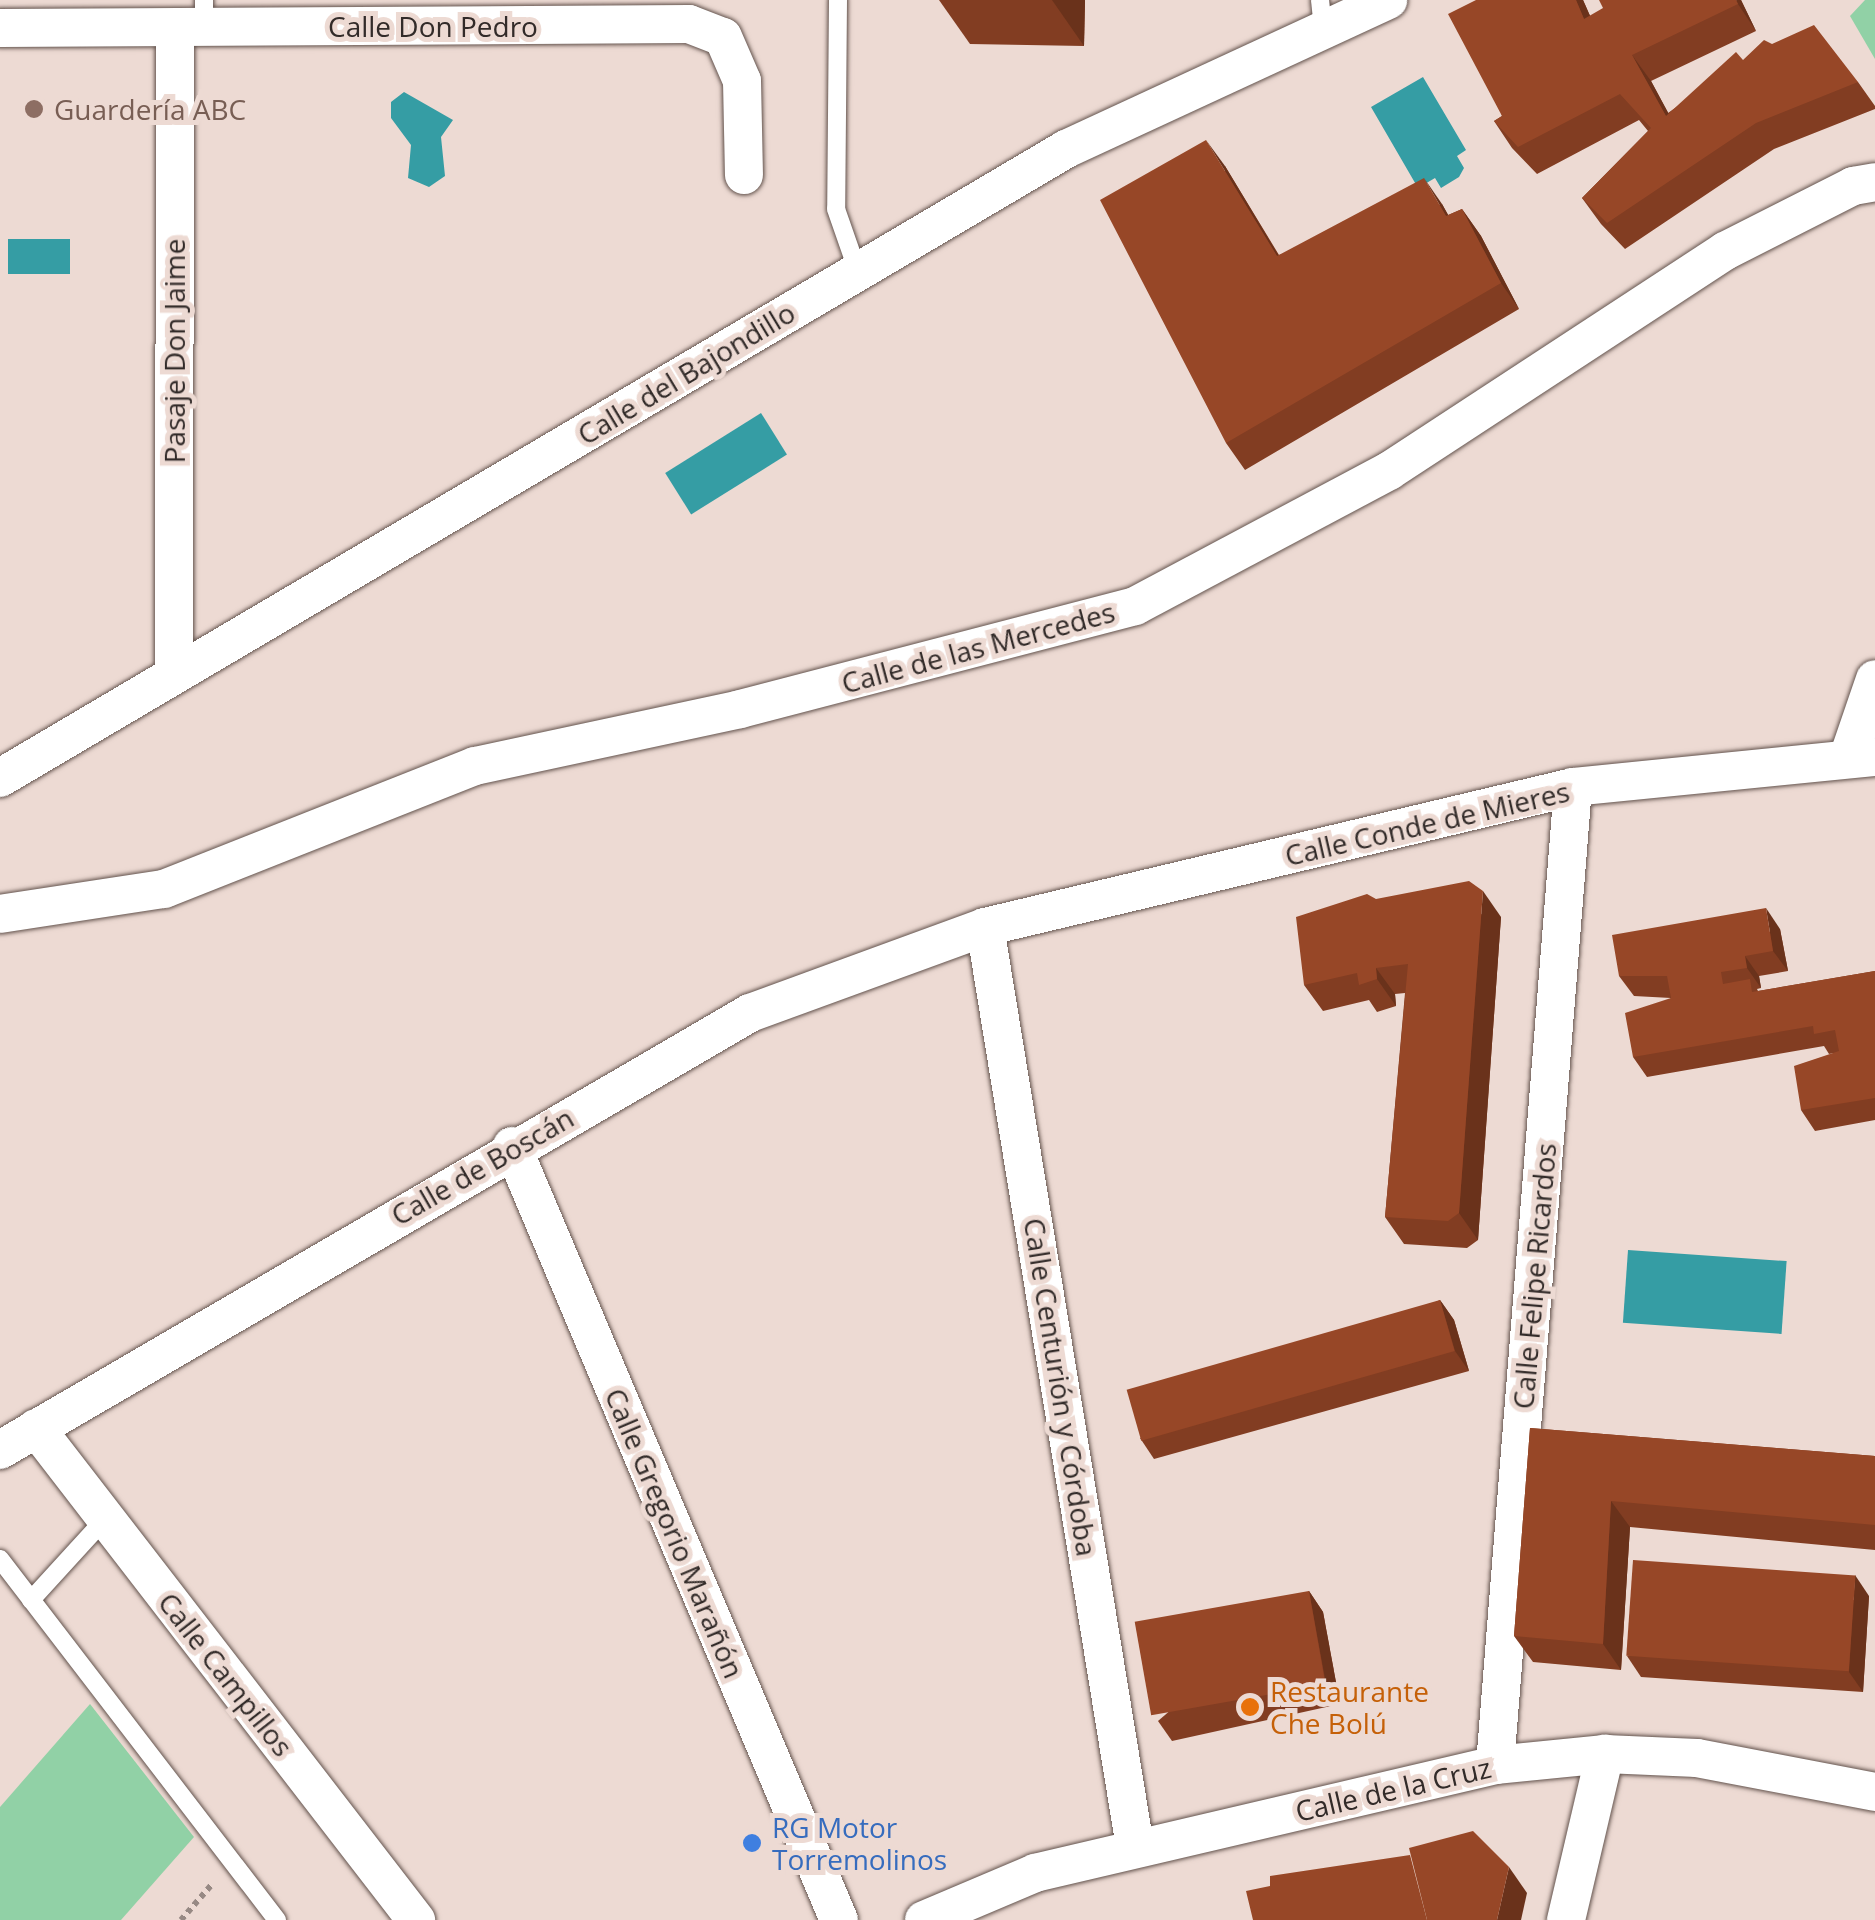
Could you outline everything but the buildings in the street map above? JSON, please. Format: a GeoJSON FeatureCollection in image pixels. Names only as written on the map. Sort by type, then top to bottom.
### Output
{"type":"FeatureCollection","features":[{"type":"Feature","properties":{"kind":"street","name":"Calle del Bajondillo"},"geometry":{"type":"LineString","coordinates":[[0,778],[1066,148],[1322,15],[1388,0]]}},
{"type":"Feature","properties":{"kind":"street","name":"Calle Don Pedro"},"geometry":{"type":"LineString","coordinates":[[0,28],[369,13],[688,24],[722,38],[742,81],[744,175]]}},
{"type":"Feature","properties":{"kind":"street","name":"Pasaje Don Jaime"},"geometry":{"type":"LineString","coordinates":[[174,675],[194,18]]}},
{"type":"Feature","properties":{"kind":"street","name":"Calle de las Mercedes"},"geometry":{"type":"LineString","coordinates":[[0,914],[164,890],[475,766],[740,709],[1135,606],[1389,471],[1725,251],[1853,186],[1875,182]]}},
{"type":"Feature","properties":{"kind":"street"},"geometry":{"type":"LineString","coordinates":[[1862,756],[1875,678]]}},
{"type":"Feature","properties":{"kind":"street","name":"Calle Conde de Mieres"},"geometry":{"type":"LineString","coordinates":[[985,927],[1573,788],[1862,756]]}},
{"type":"Feature","properties":{"kind":"street","name":"Calle Felipe Ricardos"},"geometry":{"type":"LineString","coordinates":[[1495,1766],[1573,788]]}},
{"type":"Feature","properties":{"kind":"street","name":"Calle de Boscán"},"geometry":{"type":"LineString","coordinates":[[0,1450],[512,1146],[750,1013],[985,927]]}},
{"type":"Feature","properties":{"kind":"street","name":"Calle Centurión y Córdoba"},"geometry":{"type":"LineString","coordinates":[[985,927],[1135,1848]]}},
{"type":"Feature","properties":{"kind":"street","name":"Calle Gregorio Marañón"},"geometry":{"type":"LineString","coordinates":[[512,1146],[838,1920]]}},
{"type":"Feature","properties":{"kind":"street","name":"Calle Campillos"},"geometry":{"type":"LineString","coordinates":[[36,1428],[416,1920]]}},
{"type":"Feature","properties":{"kind":"street"},"geometry":{"type":"LineString","coordinates":[[1566,1920],[1605,1754]]}},
{"type":"Feature","properties":{"kind":"street","name":"Calle de la Cruz"},"geometry":{"type":"LineString","coordinates":[[924,1920],[1034,1873],[1495,1766],[1605,1754],[1784,1770],[1875,1792]]}},
{"type":"Feature","properties":{"kind":"lane"},"geometry":{"type":"LineString","coordinates":[[838,0],[836,209],[858,272]]}},
{"type":"Feature","properties":{"kind":"lane"},"geometry":{"type":"LineString","coordinates":[[31,1600],[106,1518]]}},
{"type":"Feature","properties":{"kind":"lane"},"geometry":{"type":"LineString","coordinates":[[0,1559],[278,1920]]}},
{"type":"Feature","properties":{"kind":"path"},"geometry":{"type":"LineString","coordinates":[[181,1920],[232,1862]]}},
{"type":"Feature","properties":{"kind":"green space"},"geometry":{"type":"Polygon","coordinates":[[[1865,0],[1875,0],[1875,59],[1850,16],[1865,0]]]}},
{"type":"Feature","properties":{"kind":"green space"},"geometry":{"type":"Polygon","coordinates":[[[90,1704],[194,1837],[121,1920],[0,1920],[0,1807],[90,1704]]]}},
{"type":"Feature","properties":{"kind":"water"},"geometry":{"type":"Polygon","coordinates":[[[1423,77],[1466,150],[1457,156],[1464,168],[1459,177],[1441,188],[1435,178],[1418,188],[1371,107],[1423,77]]]}},
{"type":"Feature","properties":{"kind":"water"},"geometry":{"type":"Polygon","coordinates":[[[404,92],[453,120],[441,137],[445,176],[429,187],[408,178],[411,145],[391,118],[391,102],[404,92]]]}},
{"type":"Feature","properties":{"kind":"water"},"geometry":{"type":"Polygon","coordinates":[[[8,239],[70,239],[70,274],[8,274],[8,239]]]}},
{"type":"Feature","properties":{"kind":"water"},"geometry":{"type":"Polygon","coordinates":[[[761,413],[787,455],[691,514],[665,473],[761,413]]]}},
{"type":"Feature","properties":{"kind":"water"},"geometry":{"type":"Polygon","coordinates":[[[1628,1250],[1787,1261],[1782,1334],[1623,1323],[1628,1250]]]}},
{"type":"Feature","properties":{"kind":"place","name":"Guardería ABC"},"geometry":{"type":"Point","coordinates":[34,109]}},
{"type":"Feature","properties":{"kind":"place","name":"Restaurante Che Bolú"},"geometry":{"type":"Point","coordinates":[1250,1707]}},
{"type":"Feature","properties":{"kind":"place","name":"RG Motor Torremolinos"},"geometry":{"type":"Point","coordinates":[752,1843]}}]}
